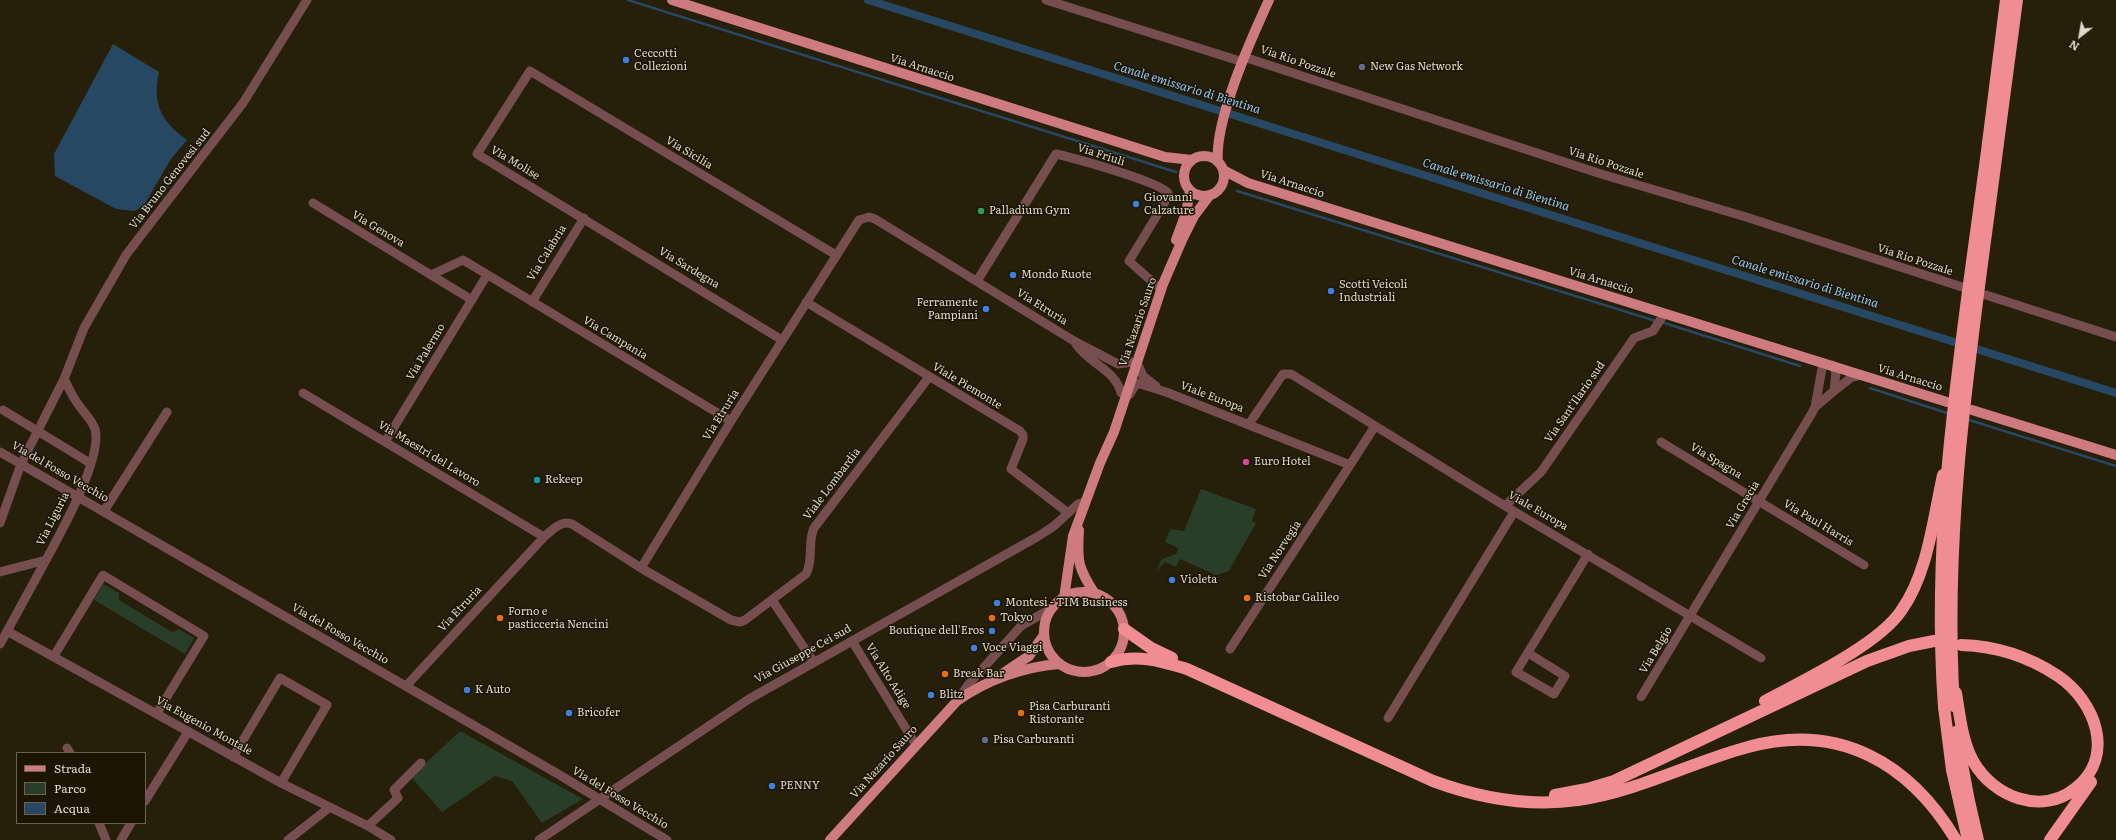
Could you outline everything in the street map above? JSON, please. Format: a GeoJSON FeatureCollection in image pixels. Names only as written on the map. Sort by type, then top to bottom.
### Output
{"type":"FeatureCollection","features":[{"type":"Feature","properties":{"kind":"highway"},"geometry":{"type":"LineString","coordinates":[[1978,840],[1949,707],[1951,670],[1950,574],[1958,460],[1993,143],[2006,0]]}},
{"type":"Feature","properties":{"kind":"highway"},"geometry":{"type":"LineString","coordinates":[[1968,840],[1952,770],[1949,707],[1939,609],[1941,557],[1948,452],[1993,143],[2017,0]]}},
{"type":"Feature","properties":{"kind":"highway"},"geometry":{"type":"LineString","coordinates":[[1639,769],[1848,655],[1885,629],[1899,615],[1911,594],[1922,566],[1948,452]]}},
{"type":"Feature","properties":{"kind":"highway"},"geometry":{"type":"LineString","coordinates":[[1124,629],[1145,644],[1160,652],[1250,690],[1428,774],[1472,789],[1516,796],[1562,794],[1600,785],[1639,769],[1867,661],[1908,646],[1934,644],[1902,653],[1879,662],[1744,724],[1648,773],[1590,798]]}},
{"type":"Feature","properties":{"kind":"highway"},"geometry":{"type":"LineString","coordinates":[[1951,670],[1966,743],[1974,761],[1992,784],[2012,797],[2042,802],[2070,793],[2085,779],[2095,761],[2098,749],[2099,738],[2092,714],[2074,689],[2052,672],[2027,658],[1989,647],[1961,642],[1988,642],[2015,648],[2051,664],[2080,688],[2093,704],[2099,716],[2102,727],[2104,748],[2096,774],[2050,840]]}},
{"type":"Feature","properties":{"kind":"highway"},"geometry":{"type":"LineString","coordinates":[[1111,662],[1123,658],[1139,657],[1154,659],[1187,669],[1412,772],[1455,789],[1492,798],[1523,802],[1559,802],[1590,798],[1634,786],[1748,747],[1785,740],[1821,741],[1865,753],[1903,775],[1930,801],[1956,840]]}},
{"type":"Feature","properties":{"kind":"main road","name":"Via Arnaccio"},"geometry":{"type":"LineString","coordinates":[[672,0],[1165,157],[1192,160]]}},
{"type":"Feature","properties":{"kind":"main road"},"geometry":{"type":"LineString","coordinates":[[1218,137],[1202,156],[1192,160],[1184,171],[1184,180],[1190,191],[1199,195],[1210,195],[1217,191],[1222,184],[1218,137],[1244,59],[1269,0]]}},
{"type":"Feature","properties":{"kind":"main road"},"geometry":{"type":"LineString","coordinates":[[1202,156],[1212,158],[1220,166]]}},
{"type":"Feature","properties":{"kind":"main road","name":"Via Arnaccio"},"geometry":{"type":"LineString","coordinates":[[1165,157],[1184,171]]}},
{"type":"Feature","properties":{"kind":"main road","name":"Via Arnaccio"},"geometry":{"type":"LineString","coordinates":[[1220,166],[1248,183],[1828,368],[1862,375],[1947,402]]}},
{"type":"Feature","properties":{"kind":"main road","name":"Via Arnaccio"},"geometry":{"type":"LineString","coordinates":[[1222,184],[1248,183]]}},
{"type":"Feature","properties":{"kind":"main road","name":"Via Nazario Sauro"},"geometry":{"type":"LineString","coordinates":[[1100,463],[1108,447],[1118,418],[1157,286],[1186,213],[1190,191]]}},
{"type":"Feature","properties":{"kind":"main road","name":"Via Nazario Sauro"},"geometry":{"type":"LineString","coordinates":[[1064,598],[1070,545],[1100,463],[1121,393],[1175,255],[1194,216],[1210,195]]}},
{"type":"Feature","properties":{"kind":"main road"},"geometry":{"type":"LineString","coordinates":[[1972,410],[2116,455]]}},
{"type":"Feature","properties":{"kind":"main road","name":"Via Nazario Sauro"},"geometry":{"type":"LineString","coordinates":[[1079,522],[1079,565],[1083,575],[1095,594]]}},
{"type":"Feature","properties":{"kind":"main road","name":"Via Nazario Sauro"},"geometry":{"type":"LineString","coordinates":[[1082,592],[1095,594],[1105,599],[1114,607],[1121,617],[1124,629],[1122,647],[1111,662],[1100,669],[1088,672],[1076,671],[1059,664],[1048,651],[1044,635],[1046,619],[1052,608],[1064,598],[1082,592]]}},
{"type":"Feature","properties":{"kind":"main road","name":"Via Nazario Sauro"},"geometry":{"type":"LineString","coordinates":[[988,683],[1029,656],[1044,635]]}},
{"type":"Feature","properties":{"kind":"main road","name":"Via Nazario Sauro"},"geometry":{"type":"LineString","coordinates":[[830,840],[957,701],[971,691],[988,683],[1040,666],[1059,664]]}},
{"type":"Feature","properties":{"kind":"street","name":"Via Bruno Genovesi sud"},"geometry":{"type":"LineString","coordinates":[[21,464],[64,380],[84,328],[126,256],[243,103],[307,0]]}},
{"type":"Feature","properties":{"kind":"street","name":"Via Rio Pozzale"},"geometry":{"type":"LineString","coordinates":[[1046,0],[1244,59],[1601,174],[1746,217],[1962,287]]}},
{"type":"Feature","properties":{"kind":"street","name":"Via Molise"},"geometry":{"type":"LineString","coordinates":[[530,71],[477,154],[584,218]]}},
{"type":"Feature","properties":{"kind":"street","name":"Via Sicilia"},"geometry":{"type":"LineString","coordinates":[[530,71],[836,255]]}},
{"type":"Feature","properties":{"kind":"street","name":"Via Friuli"},"geometry":{"type":"LineString","coordinates":[[977,281],[1056,154],[1166,190],[1168,193],[1164,204],[1129,261],[1157,286]]}},
{"type":"Feature","properties":{"kind":"street","name":"Via Genova"},"geometry":{"type":"LineString","coordinates":[[313,203],[472,300]]}},
{"type":"Feature","properties":{"kind":"street","name":"Via Etruria"},"geometry":{"type":"LineString","coordinates":[[406,686],[544,537],[557,526],[568,523],[641,568],[731,421],[856,222],[859,220],[869,217],[875,219],[1074,341],[1118,364],[1134,362]]}},
{"type":"Feature","properties":{"kind":"street","name":"Via Calabria"},"geometry":{"type":"LineString","coordinates":[[532,302],[584,218]]}},
{"type":"Feature","properties":{"kind":"street","name":"Via Sardegna"},"geometry":{"type":"LineString","coordinates":[[584,218],[782,340]]}},
{"type":"Feature","properties":{"kind":"street"},"geometry":{"type":"LineString","coordinates":[[431,275],[463,260],[487,275]]}},
{"type":"Feature","properties":{"kind":"street","name":"Via Campania"},"geometry":{"type":"LineString","coordinates":[[487,275],[731,421]]}},
{"type":"Feature","properties":{"kind":"street","name":"Via Palermo"},"geometry":{"type":"LineString","coordinates":[[385,442],[487,275]]}},
{"type":"Feature","properties":{"kind":"street"},"geometry":{"type":"LineString","coordinates":[[1986,294],[2116,337]]}},
{"type":"Feature","properties":{"kind":"street","name":"Viale Piemonte"},"geometry":{"type":"LineString","coordinates":[[806,302],[1023,434],[1011,469],[1068,512]]}},
{"type":"Feature","properties":{"kind":"street","name":"Via Sant'Ilario sud"},"geometry":{"type":"LineString","coordinates":[[1505,506],[1541,472],[1634,338],[1653,331],[1663,316]]}},
{"type":"Feature","properties":{"kind":"street","name":"Via Etruria"},"geometry":{"type":"LineString","coordinates":[[1074,341],[1084,355],[1117,381],[1121,393]]}},
{"type":"Feature","properties":{"kind":"street","name":"Viale Europa"},"geometry":{"type":"LineString","coordinates":[[1134,362],[1143,376],[1166,392]]}},
{"type":"Feature","properties":{"kind":"street"},"geometry":{"type":"LineString","coordinates":[[1828,368],[1836,387]]}},
{"type":"Feature","properties":{"kind":"street","name":"Via Grecia"},"geometry":{"type":"LineString","coordinates":[[1815,407],[1820,379],[1828,368]]}},
{"type":"Feature","properties":{"kind":"street","name":"Viale Europa"},"geometry":{"type":"LineString","coordinates":[[1249,424],[1283,374],[1291,374],[1514,512],[1588,554],[1761,658]]}},
{"type":"Feature","properties":{"kind":"street","name":"Via Grecia"},"geometry":{"type":"LineString","coordinates":[[1691,615],[1815,407],[1836,387],[1850,379],[1862,375]]}},
{"type":"Feature","properties":{"kind":"street","name":"Viale Lombardia"},"geometry":{"type":"LineString","coordinates":[[641,568],[736,621],[745,620],[806,574],[811,562],[812,535],[814,528],[929,377]]}},
{"type":"Feature","properties":{"kind":"street","name":"Via Liguria"},"geometry":{"type":"LineString","coordinates":[[0,572],[46,560],[79,497],[94,448],[95,430],[64,380]]}},
{"type":"Feature","properties":{"kind":"street","name":"Viale Europa"},"geometry":{"type":"LineString","coordinates":[[1118,418],[1136,384],[1166,392],[1350,465]]}},
{"type":"Feature","properties":{"kind":"street","name":"Via Maestri del Lavoro"},"geometry":{"type":"LineString","coordinates":[[302,393],[544,537]]}},
{"type":"Feature","properties":{"kind":"street"},"geometry":{"type":"LineString","coordinates":[[3,410],[90,463]]}},
{"type":"Feature","properties":{"kind":"street"},"geometry":{"type":"LineString","coordinates":[[104,511],[167,412]]}},
{"type":"Feature","properties":{"kind":"street"},"geometry":{"type":"LineString","coordinates":[[1350,465],[1375,426]]}},
{"type":"Feature","properties":{"kind":"street","name":"Via Spagna"},"geometry":{"type":"LineString","coordinates":[[1661,442],[1759,501]]}},
{"type":"Feature","properties":{"kind":"street","name":"Via del Fosso Vecchio"},"geometry":{"type":"LineString","coordinates":[[0,452],[600,799],[663,839]]}},
{"type":"Feature","properties":{"kind":"street"},"geometry":{"type":"LineString","coordinates":[[0,523],[21,464]]}},
{"type":"Feature","properties":{"kind":"street","name":"Via Norvegia"},"geometry":{"type":"LineString","coordinates":[[1230,649],[1350,465]]}},
{"type":"Feature","properties":{"kind":"street","name":"Via Paul Harris"},"geometry":{"type":"LineString","coordinates":[[1759,501],[1864,565]]}},
{"type":"Feature","properties":{"kind":"street","name":"Via Giuseppe Cei sud"},"geometry":{"type":"LineString","coordinates":[[539,840],[749,698],[1037,537],[1054,526],[1078,504],[1085,502]]}},
{"type":"Feature","properties":{"kind":"street"},"geometry":{"type":"LineString","coordinates":[[1388,718],[1514,512]]}},
{"type":"Feature","properties":{"kind":"street"},"geometry":{"type":"LineString","coordinates":[[1528,653],[1565,676],[1554,694],[1516,672],[1588,554]]}},
{"type":"Feature","properties":{"kind":"street"},"geometry":{"type":"LineString","coordinates":[[0,644],[46,560]]}},
{"type":"Feature","properties":{"kind":"street"},"geometry":{"type":"LineString","coordinates":[[54,656],[103,575],[204,636],[157,714]]}},
{"type":"Feature","properties":{"kind":"street"},"geometry":{"type":"LineString","coordinates":[[772,600],[813,661]]}},
{"type":"Feature","properties":{"kind":"street","name":"Via Nazario Sauro"},"geometry":{"type":"LineString","coordinates":[[957,701],[968,685],[1021,626],[1052,608]]}},
{"type":"Feature","properties":{"kind":"street","name":"Via Belgio"},"geometry":{"type":"LineString","coordinates":[[1641,698],[1691,615]]}},
{"type":"Feature","properties":{"kind":"street","name":"Via Eugenio Montale"},"geometry":{"type":"LineString","coordinates":[[7,631],[233,757],[281,783],[368,826],[390,840]]}},
{"type":"Feature","properties":{"kind":"street","name":"Via Alto Adige"},"geometry":{"type":"LineString","coordinates":[[852,641],[916,745]]}},
{"type":"Feature","properties":{"kind":"street"},"geometry":{"type":"LineString","coordinates":[[233,757],[280,678],[327,705],[281,783]]}},
{"type":"Feature","properties":{"kind":"street"},"geometry":{"type":"LineString","coordinates":[[146,799],[188,732]]}},
{"type":"Feature","properties":{"kind":"street"},"geometry":{"type":"LineString","coordinates":[[368,826],[398,798],[394,790],[422,763]]}},
{"type":"Feature","properties":{"kind":"street"},"geometry":{"type":"LineString","coordinates":[[292,839],[330,807]]}},
{"type":"Feature","properties":{"kind":"street"},"geometry":{"type":"LineString","coordinates":[[99,824],[106,840]]}},
{"type":"Feature","properties":{"kind":"street"},"geometry":{"type":"LineString","coordinates":[[120,840],[130,824]]}},
{"type":"Feature","properties":{"kind":"green space"},"geometry":{"type":"Polygon","coordinates":[[[1201,489],[1256,509],[1252,521],[1256,523],[1229,571],[1216,575],[1180,559],[1176,567],[1165,562],[1156,571],[1162,559],[1176,554],[1178,548],[1165,542],[1170,529],[1184,531],[1201,489]]]}},
{"type":"Feature","properties":{"kind":"green space"},"geometry":{"type":"Polygon","coordinates":[[[103,584],[119,593],[119,600],[172,632],[179,629],[194,638],[185,654],[94,600],[103,584]]]}},
{"type":"Feature","properties":{"kind":"green space"},"geometry":{"type":"Polygon","coordinates":[[[460,731],[583,799],[542,823],[512,781],[495,776],[442,812],[411,777],[460,731]]]}},
{"type":"Feature","properties":{"kind":"water"},"geometry":{"type":"Polygon","coordinates":[[[113,44],[159,72],[157,93],[161,111],[171,126],[187,140],[171,159],[143,207],[134,211],[116,209],[55,176],[54,154],[113,44]]]}},
{"type":"Feature","properties":{"kind":"waterway"},"geometry":{"type":"LineString","coordinates":[[628,0],[1176,172]]}},
{"type":"Feature","properties":{"kind":"waterway","name":"Canale emissario di Bientina"},"geometry":{"type":"LineString","coordinates":[[868,0],[2116,393]]}},
{"type":"Feature","properties":{"kind":"waterway"},"geometry":{"type":"LineString","coordinates":[[1237,191],[1656,321]]}},
{"type":"Feature","properties":{"kind":"waterway"},"geometry":{"type":"LineString","coordinates":[[1661,322],[1800,366]]}},
{"type":"Feature","properties":{"kind":"waterway"},"geometry":{"type":"LineString","coordinates":[[1870,388],[1950,414]]}},
{"type":"Feature","properties":{"kind":"waterway"},"geometry":{"type":"LineString","coordinates":[[1966,419],[2116,466]]}},
{"type":"Feature","properties":{"kind":"place","name":"Ceccotti Collezioni"},"geometry":{"type":"Point","coordinates":[626,60]}},
{"type":"Feature","properties":{"kind":"place","name":"New Gas Network"},"geometry":{"type":"Point","coordinates":[1362,67]}},
{"type":"Feature","properties":{"kind":"place","name":"Giovanni Calzature"},"geometry":{"type":"Point","coordinates":[1136,204]}},
{"type":"Feature","properties":{"kind":"place","name":"Palladium Gym"},"geometry":{"type":"Point","coordinates":[981,211]}},
{"type":"Feature","properties":{"kind":"place","name":"Mondo Ruote"},"geometry":{"type":"Point","coordinates":[1013,275]}},
{"type":"Feature","properties":{"kind":"place","name":"Scotti Veicoli Industriali"},"geometry":{"type":"Point","coordinates":[1331,291]}},
{"type":"Feature","properties":{"kind":"place","name":"Ferramente Pampiani"},"geometry":{"type":"Point","coordinates":[986,309]}},
{"type":"Feature","properties":{"kind":"place","name":"Euro Hotel"},"geometry":{"type":"Point","coordinates":[1246,462]}},
{"type":"Feature","properties":{"kind":"place","name":"Rekeep"},"geometry":{"type":"Point","coordinates":[537,480]}},
{"type":"Feature","properties":{"kind":"place","name":"Violeta"},"geometry":{"type":"Point","coordinates":[1172,580]}},
{"type":"Feature","properties":{"kind":"place","name":"Ristobar Galileo"},"geometry":{"type":"Point","coordinates":[1247,598]}},
{"type":"Feature","properties":{"kind":"place","name":"Montesi - TIM Business"},"geometry":{"type":"Point","coordinates":[997,603]}},
{"type":"Feature","properties":{"kind":"place","name":"Forno e pasticceria Nencini"},"geometry":{"type":"Point","coordinates":[500,618]}},
{"type":"Feature","properties":{"kind":"place","name":"Tokyo"},"geometry":{"type":"Point","coordinates":[992,618]}},
{"type":"Feature","properties":{"kind":"place","name":"Boutique dell'Eros"},"geometry":{"type":"Point","coordinates":[992,631]}},
{"type":"Feature","properties":{"kind":"place","name":"Voce Viaggi"},"geometry":{"type":"Point","coordinates":[974,648]}},
{"type":"Feature","properties":{"kind":"place","name":"Break Bar"},"geometry":{"type":"Point","coordinates":[945,674]}},
{"type":"Feature","properties":{"kind":"place","name":"K Auto"},"geometry":{"type":"Point","coordinates":[467,690]}},
{"type":"Feature","properties":{"kind":"place","name":"Blitz"},"geometry":{"type":"Point","coordinates":[931,695]}},
{"type":"Feature","properties":{"kind":"place","name":"Bricofer"},"geometry":{"type":"Point","coordinates":[569,713]}},
{"type":"Feature","properties":{"kind":"place","name":"Pisa Carburanti Ristorante"},"geometry":{"type":"Point","coordinates":[1021,713]}},
{"type":"Feature","properties":{"kind":"place","name":"Pisa Carburanti"},"geometry":{"type":"Point","coordinates":[985,740]}},
{"type":"Feature","properties":{"kind":"place","name":"PENNY"},"geometry":{"type":"Point","coordinates":[772,786]}}]}
